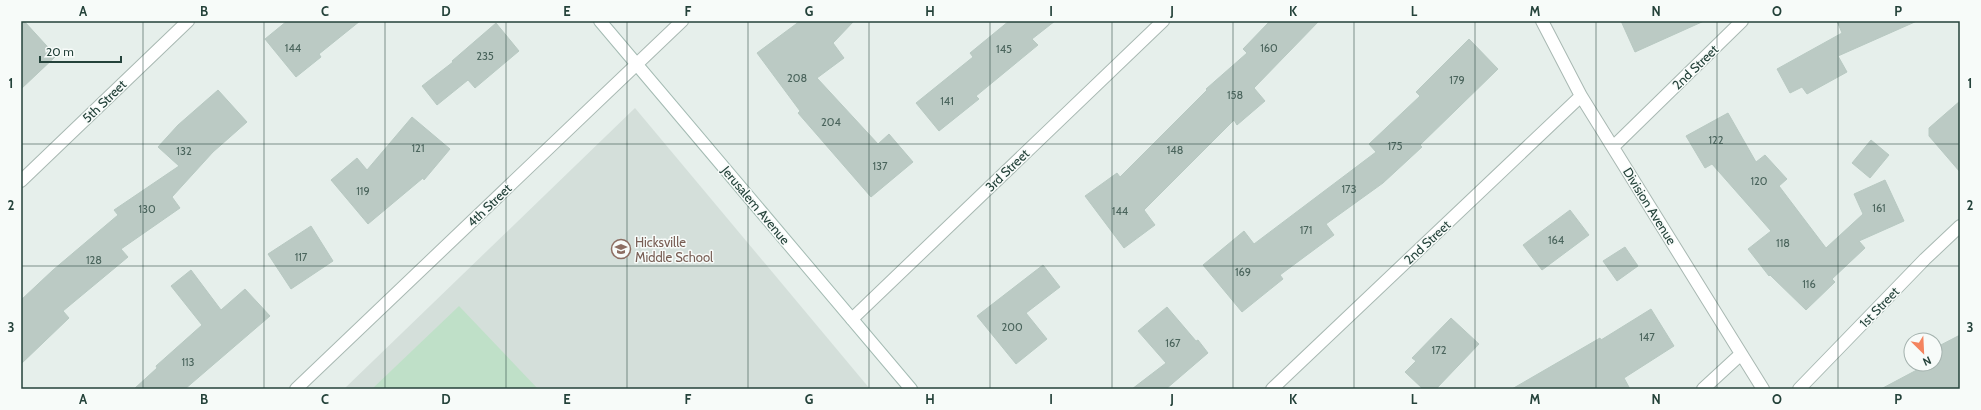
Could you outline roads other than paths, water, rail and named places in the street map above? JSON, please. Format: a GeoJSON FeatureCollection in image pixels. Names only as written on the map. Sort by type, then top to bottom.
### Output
{"type":"FeatureCollection","features":[{"type":"Feature","properties":{"kind":"street","name":"5th Street"},"geometry":{"type":"LineString","coordinates":[[21,181],[188,21]]}},
{"type":"Feature","properties":{"kind":"street","name":"Jerusalem Avenue"},"geometry":{"type":"LineString","coordinates":[[600,21],[911,389]]}},
{"type":"Feature","properties":{"kind":"street","name":"4th Street"},"geometry":{"type":"LineString","coordinates":[[296,389],[682,21]]}},
{"type":"Feature","properties":{"kind":"street","name":"3rd Street"},"geometry":{"type":"LineString","coordinates":[[852,319],[1163,21]]}},
{"type":"Feature","properties":{"kind":"street","name":"Division Avenue"},"geometry":{"type":"LineString","coordinates":[[1542,21],[1581,96],[1763,389]]}},
{"type":"Feature","properties":{"kind":"street","name":"2nd Street"},"geometry":{"type":"LineString","coordinates":[[1613,147],[1742,21]]}},
{"type":"Feature","properties":{"kind":"street","name":"2nd Street"},"geometry":{"type":"LineString","coordinates":[[1272,389],[1581,96]]}},
{"type":"Feature","properties":{"kind":"street","name":"1st Street"},"geometry":{"type":"LineString","coordinates":[[1799,389],[1925,259],[1960,226]]}},
{"type":"Feature","properties":{"kind":"street"},"geometry":{"type":"LineString","coordinates":[[1703,389],[1741,354]]}},
{"type":"Feature","properties":{"kind":"place","name":"Hicksville Middle School"},"geometry":{"type":"Point","coordinates":[621,249]}}]}
